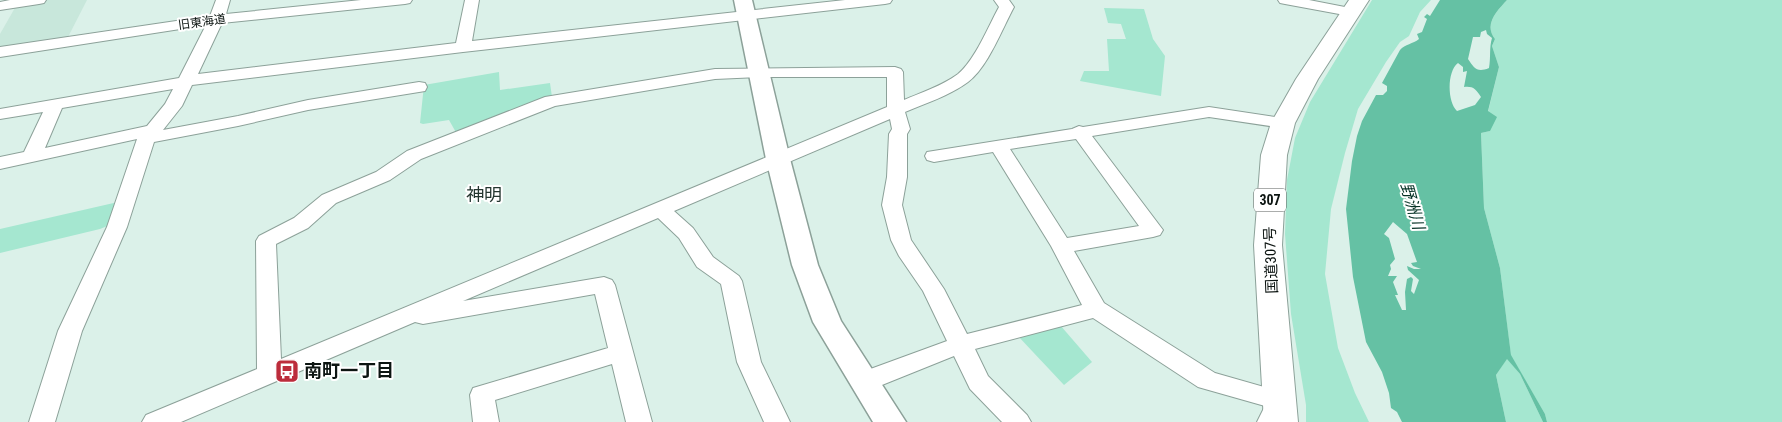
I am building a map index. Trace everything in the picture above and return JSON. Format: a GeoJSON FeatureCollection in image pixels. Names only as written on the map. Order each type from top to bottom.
{"type":"FeatureCollection","features":[{"type":"Feature","properties":{"kind":"highway","name":"国道307号"},"geometry":{"type":"LineString","coordinates":[[1277,415],[1268,245],[1274,155],[1283,122],[1307,79],[1354,6]]}},
{"type":"Feature","properties":{"kind":"street"},"geometry":{"type":"LineString","coordinates":[[0,6],[40,0]]}},
{"type":"Feature","properties":{"kind":"street"},"geometry":{"type":"LineString","coordinates":[[42,422],[70,331],[116,227],[149,134],[173,106],[217,19],[223,0]]}},
{"type":"Feature","properties":{"kind":"street","name":"旧東海道"},"geometry":{"type":"LineString","coordinates":[[0,52],[217,19],[405,0]]}},
{"type":"Feature","properties":{"kind":"street"},"geometry":{"type":"LineString","coordinates":[[463,47],[472,0]]}},
{"type":"Feature","properties":{"kind":"street"},"geometry":{"type":"LineString","coordinates":[[0,114],[184,82],[463,47],[745,8],[885,0]]}},
{"type":"Feature","properties":{"kind":"street"},"geometry":{"type":"LineString","coordinates":[[155,422],[945,89],[963,78],[973,68],[1007,7],[1001,0]]}},
{"type":"Feature","properties":{"kind":"street"},"geometry":{"type":"LineString","coordinates":[[1285,0],[1354,6]]}},
{"type":"Feature","properties":{"kind":"street"},"geometry":{"type":"LineString","coordinates":[[745,8],[778,159],[805,265],[827,322],[863,382],[890,422]]}},
{"type":"Feature","properties":{"kind":"street"},"geometry":{"type":"LineString","coordinates":[[269,373],[266,241],[301,223],[329,199],[383,176],[414,155],[551,100],[703,75],[759,72],[895,72],[896,110],[902,129],[898,134],[897,178],[892,205],[901,240],[933,290],[962,344],[979,382],[1018,422]]}},
{"type":"Feature","properties":{"kind":"street"},"geometry":{"type":"LineString","coordinates":[[0,163],[149,134],[238,121],[308,105],[419,87]]}},
{"type":"Feature","properties":{"kind":"street"},"geometry":{"type":"LineString","coordinates":[[32,156],[54,106]]}},
{"type":"Feature","properties":{"kind":"street"},"geometry":{"type":"LineString","coordinates":[[934,156],[1079,131],[1209,112],[1283,122]]}},
{"type":"Feature","properties":{"kind":"street"},"geometry":{"type":"LineString","coordinates":[[1061,246],[1153,230],[1079,131]]}},
{"type":"Feature","properties":{"kind":"street"},"geometry":{"type":"LineString","coordinates":[[998,145],[1061,246],[1096,309],[1207,380],[1277,415]]}},
{"type":"Feature","properties":{"kind":"street"},"geometry":{"type":"LineString","coordinates":[[662,208],[667,216],[686,233],[705,262],[731,281],[749,362],[777,422]]}},
{"type":"Feature","properties":{"kind":"street"},"geometry":{"type":"LineString","coordinates":[[389,322],[604,285],[639,422]]}},
{"type":"Feature","properties":{"kind":"street"},"geometry":{"type":"LineString","coordinates":[[863,382],[962,344],[1096,309]]}},
{"type":"Feature","properties":{"kind":"street"},"geometry":{"type":"LineString","coordinates":[[486,422],[482,394],[620,353]]}},
{"type":"Feature","properties":{"kind":"shaded area"},"geometry":{"type":"Polygon","coordinates":[[[44,0],[87,0],[67,39],[0,50],[0,34],[16,6],[44,0]]]}},
{"type":"Feature","properties":{"kind":"shaded area"},"geometry":{"type":"Polygon","coordinates":[[[1372,0],[1431,0],[1420,12],[1409,36],[1400,42],[1386,62],[1358,109],[1331,209],[1325,274],[1338,348],[1355,393],[1369,422],[1306,422],[1306,405],[1291,314],[1285,234],[1287,180],[1295,138],[1310,102],[1372,0]]]}},
{"type":"Feature","properties":{"kind":"shaded area"},"geometry":{"type":"Polygon","coordinates":[[[1507,0],[1782,0],[1782,422],[1547,422],[1545,414],[1511,356],[1500,268],[1484,208],[1481,133],[1490,131],[1488,112],[1499,67],[1492,46],[1495,39],[1491,23],[1507,0]]]}},
{"type":"Feature","properties":{"kind":"shaded area"},"geometry":{"type":"Polygon","coordinates":[[[1104,8],[1144,9],[1153,39],[1165,56],[1161,96],[1080,81],[1084,71],[1109,71],[1107,39],[1126,39],[1121,24],[1108,23],[1104,8]]]}},
{"type":"Feature","properties":{"kind":"shaded area"},"geometry":{"type":"Polygon","coordinates":[[[499,72],[500,90],[550,83],[552,97],[458,136],[449,120],[420,123],[424,85],[499,72]]]}},
{"type":"Feature","properties":{"kind":"shaded area"},"geometry":{"type":"Polygon","coordinates":[[[118,202],[112,224],[100,229],[0,253],[0,229],[118,202]]]}},
{"type":"Feature","properties":{"kind":"shaded area"},"geometry":{"type":"Polygon","coordinates":[[[1060,325],[1092,362],[1064,385],[1018,336],[1060,325]]]}},
{"type":"Feature","properties":{"kind":"shaded area"},"geometry":{"type":"Polygon","coordinates":[[[1507,358],[1520,374],[1543,422],[1506,422],[1496,375],[1507,358]]]}},
{"type":"Feature","properties":{"kind":"water","name":"野洲川"},"geometry":{"type":"Polygon","coordinates":[[[1440,0],[1507,0],[1491,23],[1495,39],[1492,46],[1499,67],[1488,111],[1497,117],[1490,131],[1481,133],[1484,208],[1500,268],[1511,355],[1545,414],[1547,422],[1543,422],[1520,374],[1507,359],[1496,375],[1506,422],[1402,422],[1397,412],[1391,408],[1389,393],[1382,372],[1366,342],[1353,277],[1346,209],[1352,161],[1362,121],[1376,95],[1383,95],[1387,91],[1387,86],[1382,83],[1400,50],[1419,39],[1417,34],[1422,32],[1427,19],[1424,17],[1427,14],[1430,16],[1440,0]],[[1486,30],[1481,32],[1480,37],[1473,37],[1468,59],[1479,70],[1489,68],[1492,38],[1487,34],[1486,30]],[[1458,63],[1454,67],[1450,79],[1450,94],[1451,101],[1457,111],[1475,105],[1481,97],[1474,89],[1464,87],[1467,71],[1463,72],[1463,67],[1458,63]],[[1393,222],[1384,234],[1389,238],[1395,259],[1390,265],[1391,269],[1388,276],[1397,276],[1393,282],[1398,295],[1395,295],[1402,310],[1406,310],[1405,292],[1407,279],[1411,277],[1413,279],[1411,291],[1414,294],[1419,280],[1408,270],[1407,266],[1421,269],[1413,266],[1411,263],[1417,262],[1407,234],[1393,222]]]}},
{"type":"Feature","properties":{"kind":"place","name":"南町一丁目"},"geometry":{"type":"Point","coordinates":[287,371]}},
{"type":"Feature","properties":{"kind":"district","name":"神明"},"geometry":{"type":"Point","coordinates":[484,195]}}]}
